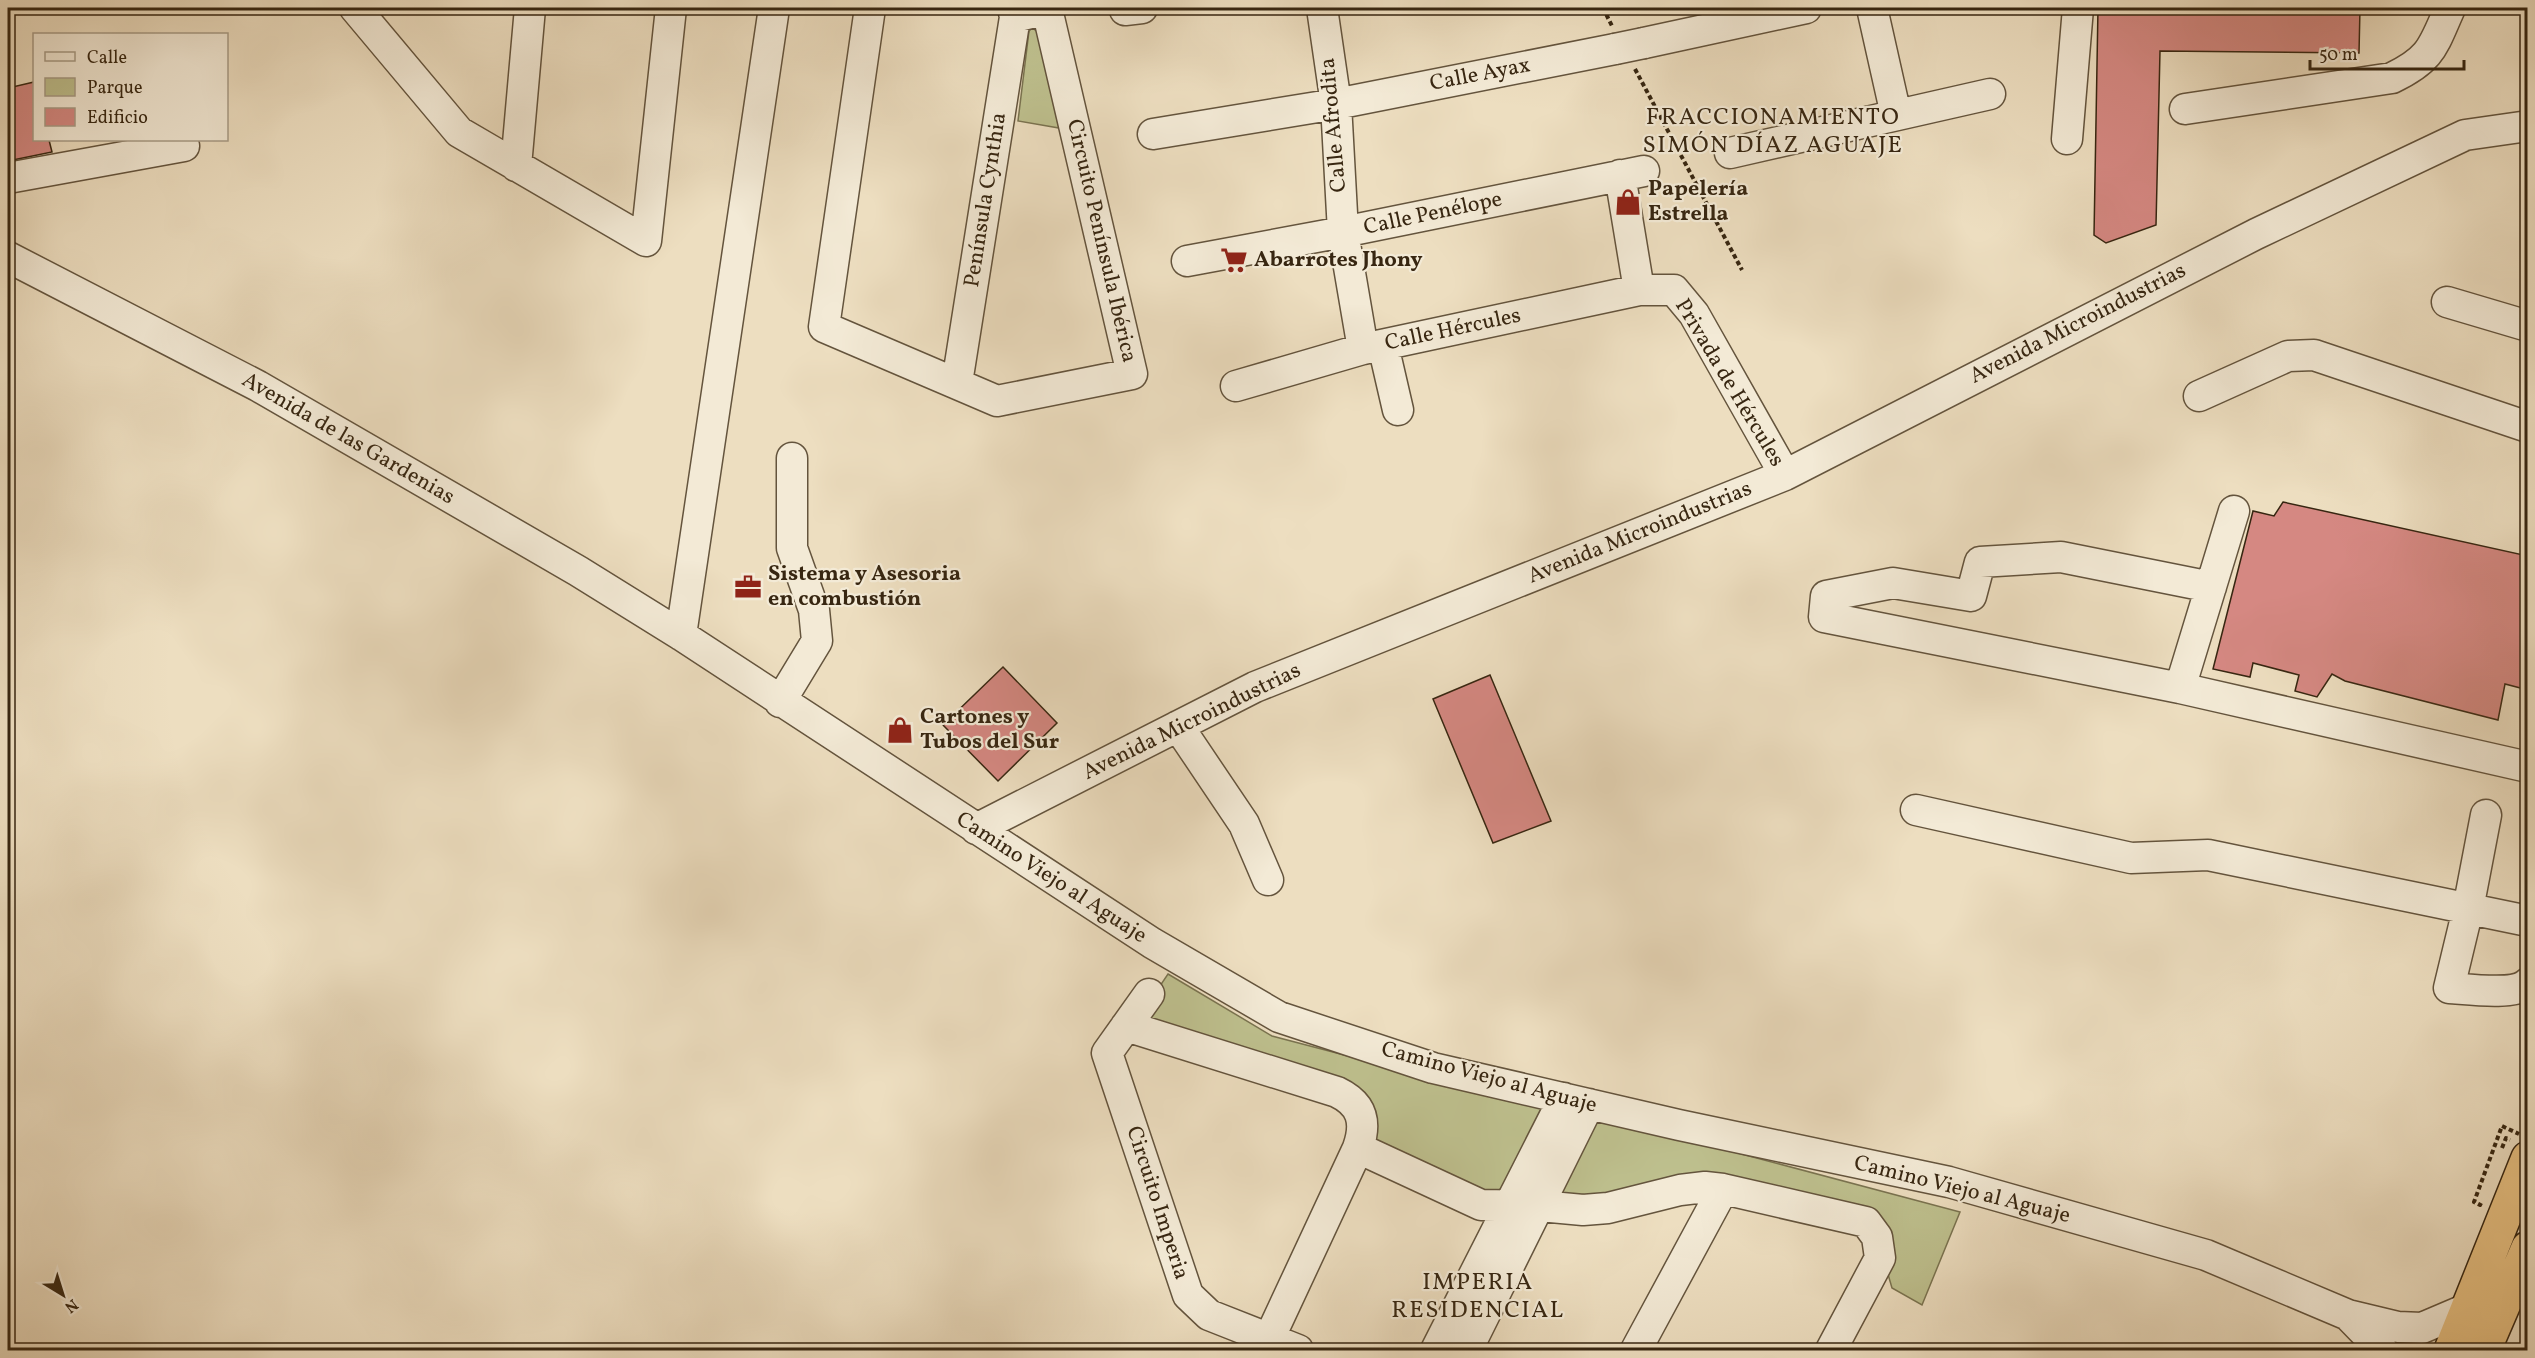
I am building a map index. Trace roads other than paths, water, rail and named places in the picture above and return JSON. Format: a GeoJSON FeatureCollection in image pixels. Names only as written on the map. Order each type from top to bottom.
{"type":"FeatureCollection","features":[{"type":"Feature","properties":{"kind":"highway"},"geometry":{"type":"LineString","coordinates":[[2451,1350],[2469,1308],[2510,1151]]}},
{"type":"Feature","properties":{"kind":"highway"},"geometry":{"type":"LineString","coordinates":[[2484,1350],[2528,1248]]}},
{"type":"Feature","properties":{"kind":"street"},"geometry":{"type":"LineString","coordinates":[[355,8],[459,132],[646,241],[671,8]]}},
{"type":"Feature","properties":{"kind":"street"},"geometry":{"type":"LineString","coordinates":[[516,166],[530,8]]}},
{"type":"Feature","properties":{"kind":"street"},"geometry":{"type":"LineString","coordinates":[[681,635],[774,8]]}},
{"type":"Feature","properties":{"kind":"street","name":"Circuito Península Ibérica"},"geometry":{"type":"LineString","coordinates":[[870,8],[824,327],[997,401],[1132,374],[1047,9],[1014,12]]}},
{"type":"Feature","properties":{"kind":"street","name":"Calle Afrodita"},"geometry":{"type":"LineString","coordinates":[[1322,8],[1335,104],[1343,232],[1373,347],[1398,410]]}},
{"type":"Feature","properties":{"kind":"street","name":"Calle Ayax"},"geometry":{"type":"LineString","coordinates":[[1153,134],[1335,104],[1627,47],[1806,8]]}},
{"type":"Feature","properties":{"kind":"street"},"geometry":{"type":"LineString","coordinates":[[1872,8],[1896,115]]}},
{"type":"Feature","properties":{"kind":"street"},"geometry":{"type":"LineString","coordinates":[[2067,139],[2078,8]]}},
{"type":"Feature","properties":{"kind":"street"},"geometry":{"type":"LineString","coordinates":[[2185,109],[2392,78],[2416,66],[2432,48],[2450,8]]}},
{"type":"Feature","properties":{"kind":"street","name":"Península Cynthia"},"geometry":{"type":"LineString","coordinates":[[957,384],[1014,12]]}},
{"type":"Feature","properties":{"kind":"street"},"geometry":{"type":"LineString","coordinates":[[1730,153],[1990,94]]}},
{"type":"Feature","properties":{"kind":"street","name":"Avenida Microindustrias"},"geometry":{"type":"LineString","coordinates":[[976,829],[1255,687],[1785,475],[2256,234],[2465,135],[2528,126]]}},
{"type":"Feature","properties":{"kind":"street"},"geometry":{"type":"LineString","coordinates":[[8,178],[184,146]]}},
{"type":"Feature","properties":{"kind":"street","name":"Calle Penélope"},"geometry":{"type":"LineString","coordinates":[[1187,261],[1343,232],[1632,173],[1639,290]]}},
{"type":"Feature","properties":{"kind":"street","name":"Avenida de las Gardenias"},"geometry":{"type":"LineString","coordinates":[[8,257],[258,386],[578,571],[681,635]]}},
{"type":"Feature","properties":{"kind":"street","name":"Calle Hércules"},"geometry":{"type":"LineString","coordinates":[[1236,386],[1373,347],[1639,290],[1674,290]]}},
{"type":"Feature","properties":{"kind":"street","name":"Privada de Hércules"},"geometry":{"type":"LineString","coordinates":[[1674,290],[1694,314],[1785,475]]}},
{"type":"Feature","properties":{"kind":"street"},"geometry":{"type":"LineString","coordinates":[[2448,302],[2528,326]]}},
{"type":"Feature","properties":{"kind":"street"},"geometry":{"type":"LineString","coordinates":[[2199,396],[2288,357],[2314,355],[2528,427]]}},
{"type":"Feature","properties":{"kind":"street"},"geometry":{"type":"LineString","coordinates":[[780,702],[818,641],[814,610],[792,548],[792,458]]}},
{"type":"Feature","properties":{"kind":"street"},"geometry":{"type":"LineString","coordinates":[[2180,688],[2234,511]]}},
{"type":"Feature","properties":{"kind":"street"},"geometry":{"type":"LineString","coordinates":[[2211,587],[2061,557],[1980,562],[1971,596],[1893,583],[1826,596],[1824,617],[2180,688],[2528,767]]}},
{"type":"Feature","properties":{"kind":"street","name":"Camino Viejo al Aguaje"},"geometry":{"type":"LineString","coordinates":[[681,635],[780,702],[1152,943],[1279,1017],[1570,1115],[1949,1182],[2206,1255],[2348,1315],[2398,1327],[2422,1328],[2469,1308]]}},
{"type":"Feature","properties":{"kind":"street"},"geometry":{"type":"LineString","coordinates":[[1178,726],[1244,824],[1268,880]]}},
{"type":"Feature","properties":{"kind":"street"},"geometry":{"type":"LineString","coordinates":[[1916,810],[2132,858],[2208,855],[2528,921]]}},
{"type":"Feature","properties":{"kind":"street"},"geometry":{"type":"LineString","coordinates":[[2486,815],[2468,909],[2449,988],[2509,991],[2528,983]]}},
{"type":"Feature","properties":{"kind":"street","name":"Circuito Imperia"},"geometry":{"type":"LineString","coordinates":[[1149,994],[1107,1053],[1188,1295],[1209,1316],[1298,1350]]}},
{"type":"Feature","properties":{"kind":"street"},"geometry":{"type":"LineString","coordinates":[[1126,1026],[1338,1092],[1352,1099],[1362,1117],[1362,1136],[1358,1148],[1269,1339]]}},
{"type":"Feature","properties":{"kind":"street"},"geometry":{"type":"LineString","coordinates":[[1467,1350],[1540,1206],[1570,1115]]}},
{"type":"Feature","properties":{"kind":"street"},"geometry":{"type":"LineString","coordinates":[[1436,1350],[1508,1207],[1570,1115]]}},
{"type":"Feature","properties":{"kind":"street"},"geometry":{"type":"LineString","coordinates":[[1358,1148],[1481,1205],[1608,1209],[1680,1190],[1705,1187],[1723,1189],[1866,1222],[1877,1237],[1880,1258],[1831,1350]]}},
{"type":"Feature","properties":{"kind":"street"},"geometry":{"type":"LineString","coordinates":[[1636,1350],[1723,1189]]}},
{"type":"Feature","properties":{"kind":"street","name":"Camino Viejo al Aguaje"},"geometry":{"type":"LineString","coordinates":[[2348,1315],[2382,1350]]}},
{"type":"Feature","properties":{"kind":"place","name":"Papelería Estrella"},"geometry":{"type":"Point","coordinates":[1628,202]}},
{"type":"Feature","properties":{"kind":"place","name":"Abarrotes Jhony"},"geometry":{"type":"Point","coordinates":[1234,260]}},
{"type":"Feature","properties":{"kind":"place","name":"Sistema y Asesoria en combustión"},"geometry":{"type":"Point","coordinates":[748,587]}},
{"type":"Feature","properties":{"kind":"place","name":"Cartones y Tubos del Sur"},"geometry":{"type":"Point","coordinates":[900,730]}},
{"type":"Feature","properties":{"kind":"district","name":"FRACCIONAMIENTO SIMÓN DÍAZ AGUAJE"},"geometry":{"type":"Point","coordinates":[1773,132]}},
{"type":"Feature","properties":{"kind":"district","name":"IMPERIA RESIDENCIAL"},"geometry":{"type":"Point","coordinates":[1478,1297]}}]}
